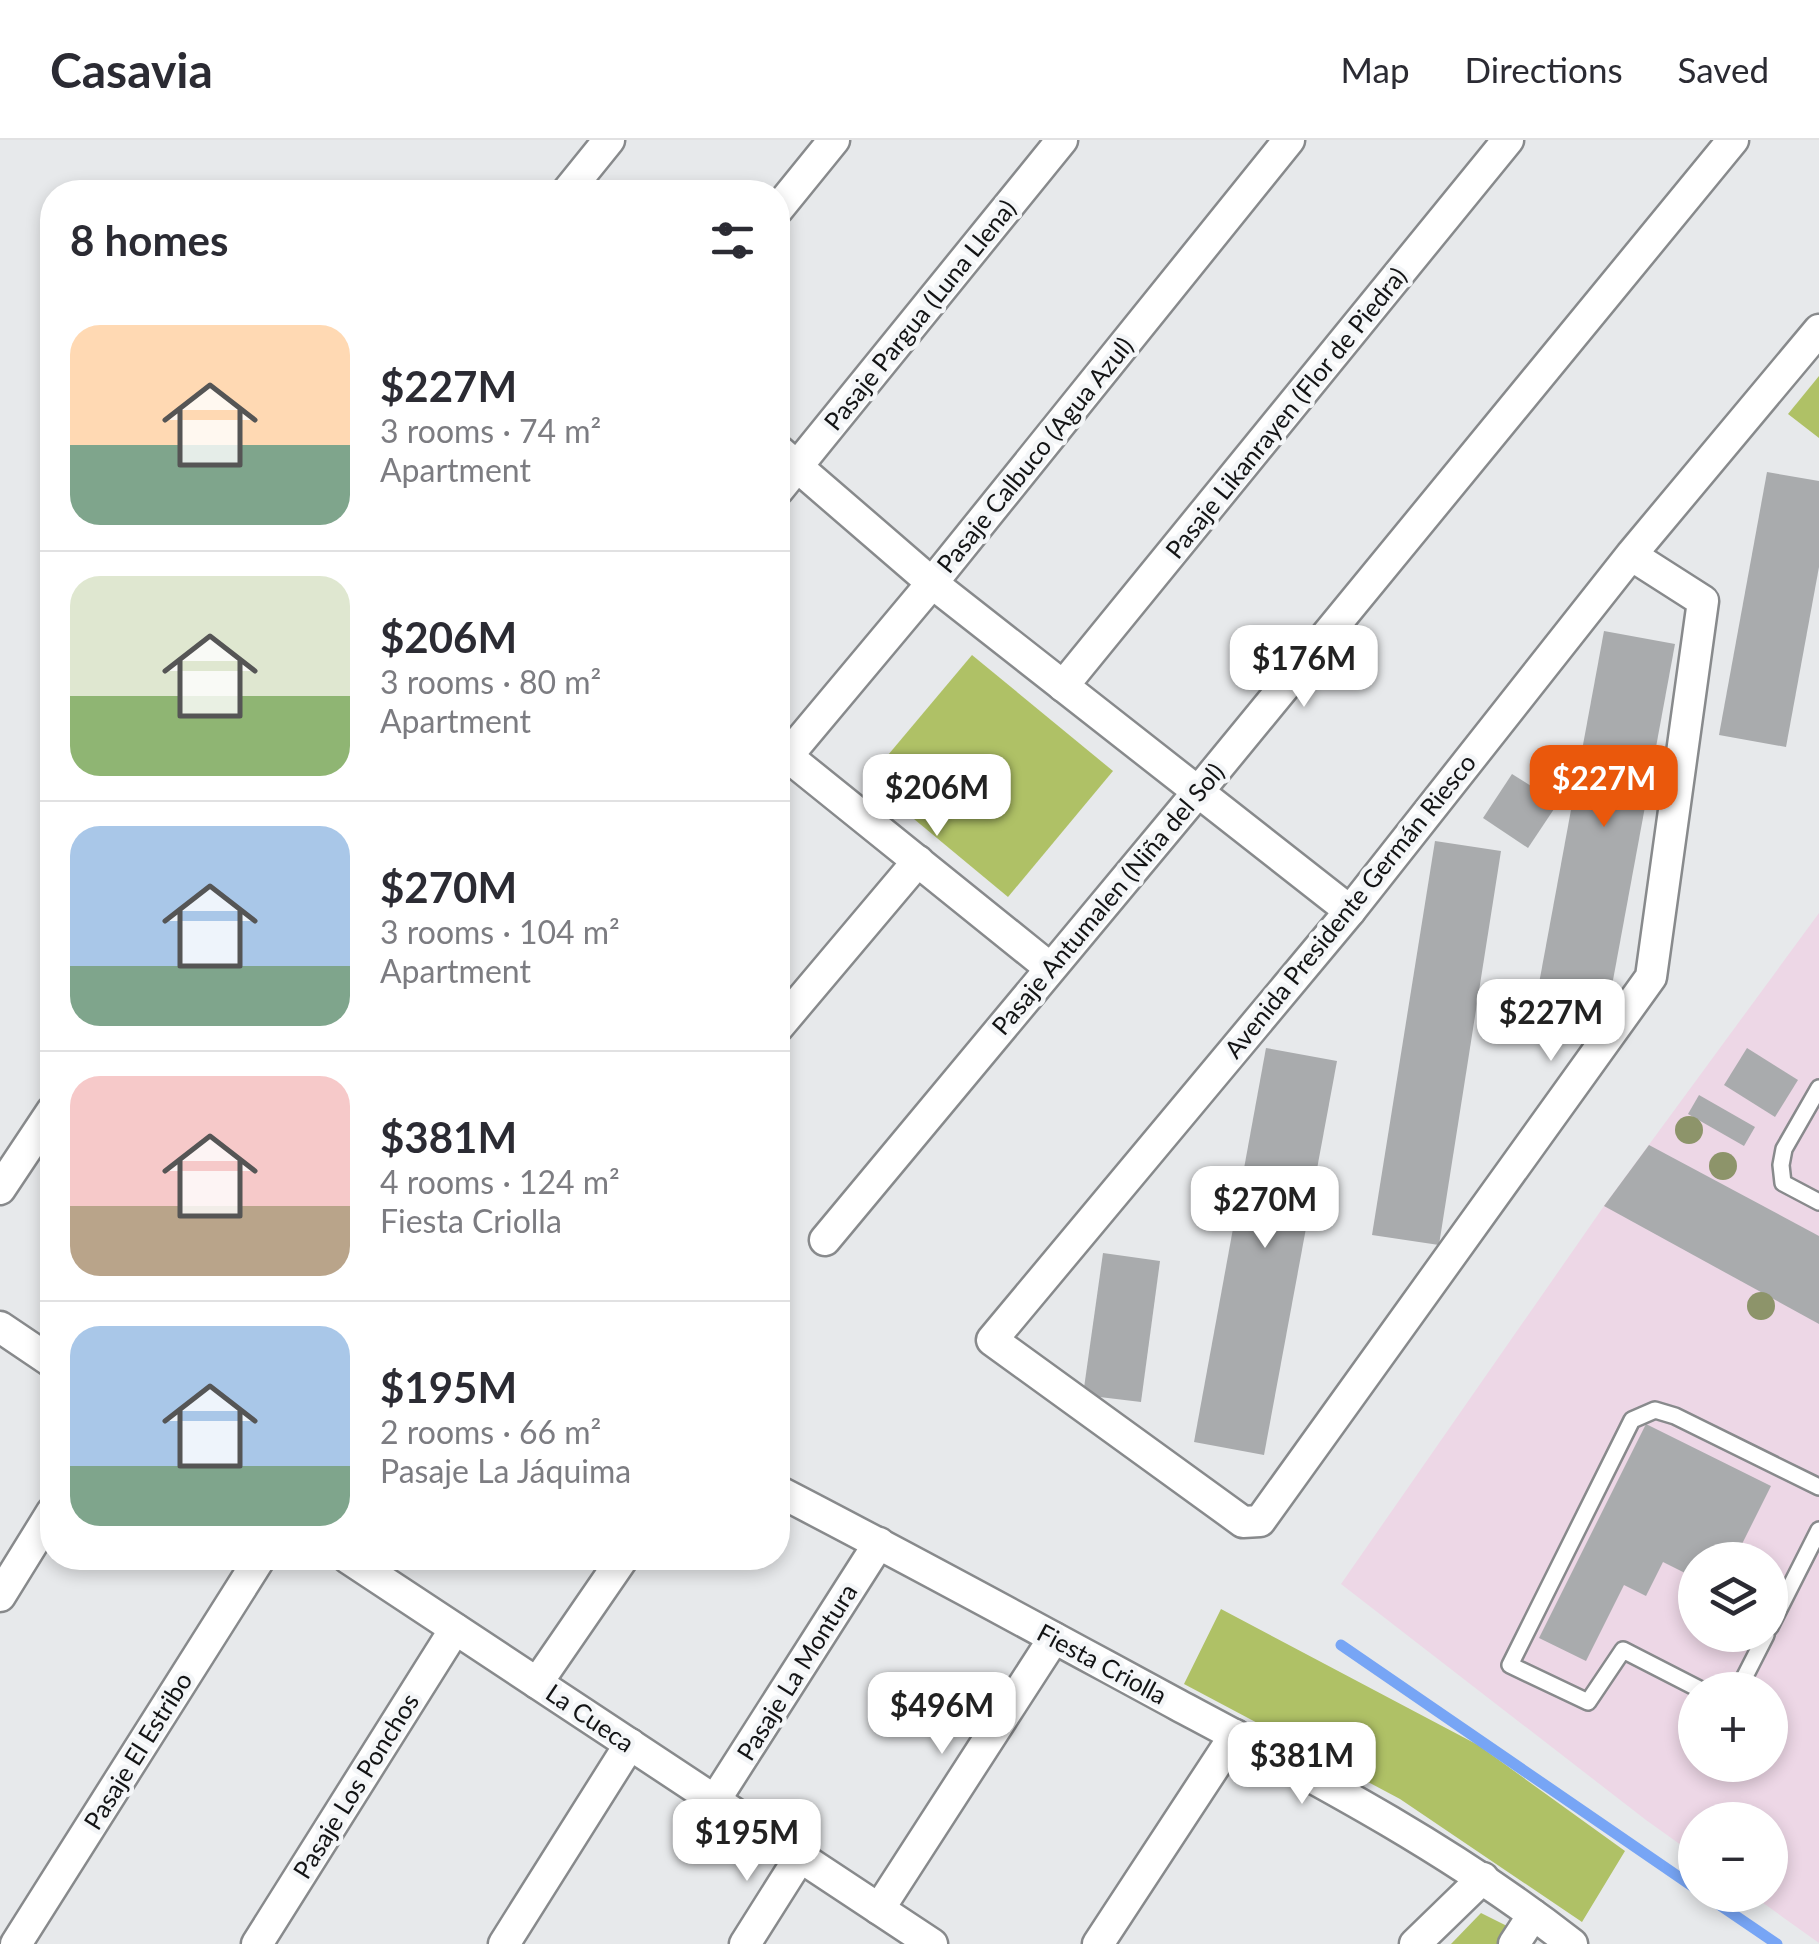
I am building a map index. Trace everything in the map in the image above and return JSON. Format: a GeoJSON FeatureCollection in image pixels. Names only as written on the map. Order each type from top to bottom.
{"type":"FeatureCollection","features":[{"type":"Feature","properties":{"kind":"street"},"geometry":{"type":"LineString","coordinates":[[577,180],[610,140]]}},
{"type":"Feature","properties":{"kind":"street"},"geometry":{"type":"LineString","coordinates":[[790,195],[834,140]]}},
{"type":"Feature","properties":{"kind":"street","name":"Pasaje Pargua (Luna Llena)"},"geometry":{"type":"LineString","coordinates":[[790,455],[1062,140]]}},
{"type":"Feature","properties":{"kind":"street","name":"Pasaje Calbuco (Agua Azul)"},"geometry":{"type":"LineString","coordinates":[[790,752],[932,583],[1289,140]]}},
{"type":"Feature","properties":{"kind":"street","name":"Pasaje Likanrayen (Flor de Piedra)"},"geometry":{"type":"LineString","coordinates":[[1063,686],[1508,140]]}},
{"type":"Feature","properties":{"kind":"street","name":"Pasaje Antumalen (Niña del Sol)"},"geometry":{"type":"LineString","coordinates":[[825,1240],[1733,140]]}},
{"type":"Feature","properties":{"kind":"street","name":"Avenida Presidente Germán Riesco"},"geometry":{"type":"LineString","coordinates":[[1631,555],[1703,602],[1651,977],[1260,1521],[1243,1522],[992,1340],[1350,911],[1631,555],[1819,330]]}},
{"type":"Feature","properties":{"kind":"street"},"geometry":{"type":"LineString","coordinates":[[790,461],[932,583],[1350,911]]}},
{"type":"Feature","properties":{"kind":"street"},"geometry":{"type":"LineString","coordinates":[[790,768],[918,861],[1050,968]]}},
{"type":"Feature","properties":{"kind":"street"},"geometry":{"type":"LineString","coordinates":[[790,1013],[918,861]]}},
{"type":"Feature","properties":{"kind":"street"},"geometry":{"type":"LineString","coordinates":[[0,1188],[40,1128]]}},
{"type":"Feature","properties":{"kind":"street"},"geometry":{"type":"LineString","coordinates":[[0,1327],[40,1354]]}},
{"type":"Feature","properties":{"kind":"street","name":"Fiesta Criolla"},"geometry":{"type":"LineString","coordinates":[[790,1497],[1235,1735],[1390,1823],[1483,1878],[1572,1944]]}},
{"type":"Feature","properties":{"kind":"street"},"geometry":{"type":"LineString","coordinates":[[0,1596],[40,1531]]}},
{"type":"Feature","properties":{"kind":"street","name":"Pasaje La Montura"},"geometry":{"type":"LineString","coordinates":[[715,1800],[878,1543]]}},
{"type":"Feature","properties":{"kind":"street","name":"Pasaje El Estribo"},"geometry":{"type":"LineString","coordinates":[[16,1944],[252,1570]]}},
{"type":"Feature","properties":{"kind":"street","name":"La Cueca"},"geometry":{"type":"LineString","coordinates":[[377,1570],[456,1629],[932,1944]]}},
{"type":"Feature","properties":{"kind":"street"},"geometry":{"type":"LineString","coordinates":[[537,1682],[615,1570]]}},
{"type":"Feature","properties":{"kind":"street","name":"Pasaje Los Ponchos"},"geometry":{"type":"LineString","coordinates":[[258,1944],[456,1629]]}},
{"type":"Feature","properties":{"kind":"street"},"geometry":{"type":"LineString","coordinates":[[879,1909],[1054,1638]]}},
{"type":"Feature","properties":{"kind":"street"},"geometry":{"type":"LineString","coordinates":[[1098,1944],[1235,1735]]}},
{"type":"Feature","properties":{"kind":"street"},"geometry":{"type":"LineString","coordinates":[[504,1944],[630,1744]]}},
{"type":"Feature","properties":{"kind":"street"},"geometry":{"type":"LineString","coordinates":[[745,1944],[800,1856]]}},
{"type":"Feature","properties":{"kind":"street"},"geometry":{"type":"LineString","coordinates":[[1415,1944],[1483,1878]]}},
{"type":"Feature","properties":{"kind":"street"},"geometry":{"type":"LineString","coordinates":[[1514,1944],[1534,1914]]}},
{"type":"Feature","properties":{"kind":"lane"},"geometry":{"type":"LineString","coordinates":[[1819,1088],[1784,1149],[1781,1165],[1783,1183],[1819,1202]]}},
{"type":"Feature","properties":{"kind":"lane"},"geometry":{"type":"LineString","coordinates":[[1678,1678],[1623,1650],[1588,1702],[1510,1665],[1632,1420],[1655,1410],[1675,1416],[1819,1488]]}},
{"type":"Feature","properties":{"kind":"lane"},"geometry":{"type":"LineString","coordinates":[[1788,1591],[1819,1530]]}},
{"type":"Feature","properties":{"kind":"shaded area"},"geometry":{"type":"Polygon","coordinates":[[[1819,913],[1819,1943],[1776,1912],[1788,1912],[1788,1802],[1678,1802],[1678,1843],[1341,1584],[1604,1206],[1819,913]]]}},
{"type":"Feature","properties":{"kind":"green space"},"geometry":{"type":"Polygon","coordinates":[[[1819,376],[1819,438],[1788,414],[1819,376]]]}},
{"type":"Feature","properties":{"kind":"green space"},"geometry":{"type":"Polygon","coordinates":[[[972,655],[1113,771],[1008,897],[867,780],[972,655]]]}},
{"type":"Feature","properties":{"kind":"green space"},"geometry":{"type":"Polygon","coordinates":[[[1221,1609],[1478,1745],[1625,1851],[1582,1922],[1400,1799],[1184,1684],[1221,1609]]]}},
{"type":"Feature","properties":{"kind":"green space"},"geometry":{"type":"Polygon","coordinates":[[[1481,1913],[1509,1927],[1498,1944],[1451,1944],[1481,1913]]]}},
{"type":"Feature","properties":{"kind":"building"},"geometry":{"type":"Polygon","coordinates":[[[1767,472],[1819,481],[1819,567],[1786,747],[1719,735],[1767,472]]]}},
{"type":"Feature","properties":{"kind":"building"},"geometry":{"type":"Polygon","coordinates":[[[1604,631],[1675,644],[1604,1029],[1533,1016],[1604,631]]]}},
{"type":"Feature","properties":{"kind":"building"},"geometry":{"type":"Polygon","coordinates":[[[1512,774],[1558,803],[1528,848],[1483,818],[1512,774]]]}},
{"type":"Feature","properties":{"kind":"building"},"geometry":{"type":"Polygon","coordinates":[[[1435,841],[1501,851],[1439,1245],[1372,1235],[1435,841]]]}},
{"type":"Feature","properties":{"kind":"building"},"geometry":{"type":"Polygon","coordinates":[[[1266,1048],[1337,1061],[1264,1455],[1194,1442],[1266,1048]]]}},
{"type":"Feature","properties":{"kind":"building"},"geometry":{"type":"Polygon","coordinates":[[[1747,1048],[1798,1080],[1775,1117],[1724,1085],[1747,1048]]]}},
{"type":"Feature","properties":{"kind":"building"},"geometry":{"type":"Polygon","coordinates":[[[1699,1095],[1755,1127],[1744,1146],[1688,1114],[1699,1095]]]}},
{"type":"Feature","properties":{"kind":"building"},"geometry":{"type":"Polygon","coordinates":[[[1649,1145],[1819,1236],[1819,1324],[1604,1206],[1649,1145]]]}},
{"type":"Feature","properties":{"kind":"building"},"geometry":{"type":"Polygon","coordinates":[[[1103,1253],[1160,1261],[1141,1402],[1083,1395],[1103,1253]]]}},
{"type":"Feature","properties":{"kind":"building"},"geometry":{"type":"Polygon","coordinates":[[[1646,1424],[1771,1486],[1743,1542],[1678,1542],[1678,1570],[1663,1562],[1646,1596],[1624,1585],[1586,1661],[1539,1638],[1646,1424]]]}},
{"type":"Feature","properties":{"kind":"waterway"},"geometry":{"type":"LineString","coordinates":[[1341,1645],[1678,1876]]}},
{"type":"Feature","properties":{"kind":"waterway"},"geometry":{"type":"LineString","coordinates":[[1730,1912],[1777,1944]]}}]}
